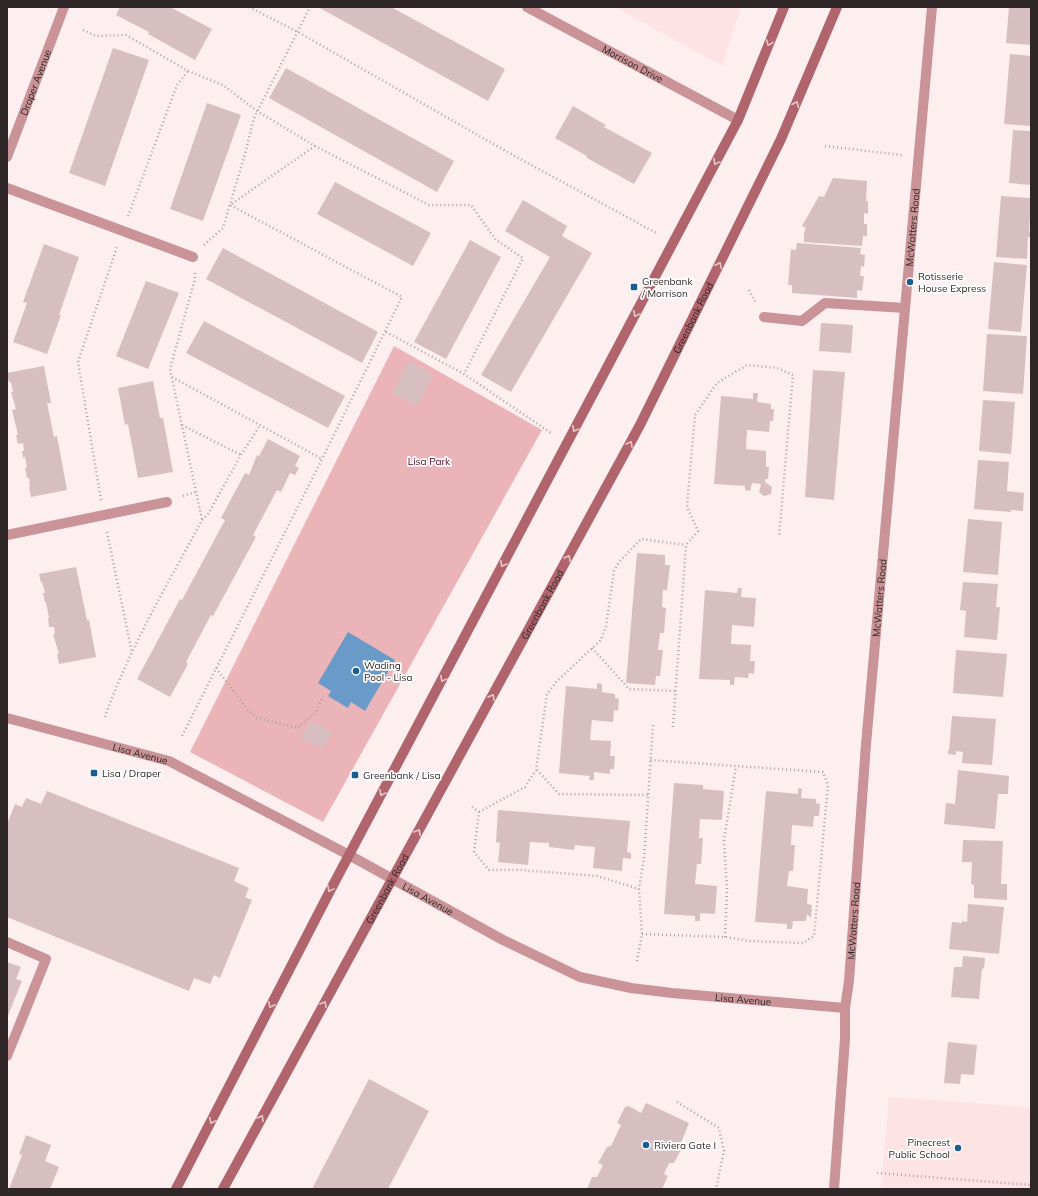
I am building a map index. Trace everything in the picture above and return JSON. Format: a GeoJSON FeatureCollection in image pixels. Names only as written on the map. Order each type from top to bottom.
{"type":"FeatureCollection","features":[{"type":"Feature","properties":{"kind":"main road"},"geometry":{"type":"LineString","coordinates":[[176,1189],[349,855],[738,120],[784,7]]}},
{"type":"Feature","properties":{"kind":"main road","name":"Greenbank Road"},"geometry":{"type":"LineString","coordinates":[[223,1189],[640,425],[780,140],[837,7]]}},
{"type":"Feature","properties":{"kind":"street","name":"Draper Avenue"},"geometry":{"type":"LineString","coordinates":[[7,157],[64,7]]}},
{"type":"Feature","properties":{"kind":"street","name":"Morrison Drive"},"geometry":{"type":"LineString","coordinates":[[527,7],[738,120]]}},
{"type":"Feature","properties":{"kind":"street","name":"McWatters Road"},"geometry":{"type":"LineString","coordinates":[[834,1189],[845,1039],[845,1008],[849,981],[866,744],[932,7]]}},
{"type":"Feature","properties":{"kind":"street"},"geometry":{"type":"LineString","coordinates":[[7,188],[193,257]]}},
{"type":"Feature","properties":{"kind":"street"},"geometry":{"type":"LineString","coordinates":[[764,317],[802,321],[825,303],[905,308]]}},
{"type":"Feature","properties":{"kind":"street"},"geometry":{"type":"LineString","coordinates":[[7,535],[167,502]]}},
{"type":"Feature","properties":{"kind":"street","name":"Lisa Avenue"},"geometry":{"type":"LineString","coordinates":[[7,718],[169,761],[349,855],[503,940],[580,977],[631,988],[665,992],[845,1008]]}},
{"type":"Feature","properties":{"kind":"street"},"geometry":{"type":"LineString","coordinates":[[7,942],[46,959],[7,1056]]}},
{"type":"Feature","properties":{"kind":"path"},"geometry":{"type":"LineString","coordinates":[[249,7],[298,32],[502,149],[658,235]]}},
{"type":"Feature","properties":{"kind":"path"},"geometry":{"type":"LineString","coordinates":[[202,520],[170,369],[195,280],[193,257],[223,228],[254,118],[310,7]]}},
{"type":"Feature","properties":{"kind":"path"},"geometry":{"type":"LineString","coordinates":[[83,30],[96,36],[126,35],[188,71],[223,85],[257,111],[315,146],[428,205],[471,205],[496,240],[523,258],[464,374]]}},
{"type":"Feature","properties":{"kind":"path"},"geometry":{"type":"LineString","coordinates":[[132,653],[103,514],[78,362],[123,231],[177,85],[188,71]]}},
{"type":"Feature","properties":{"kind":"path"},"geometry":{"type":"LineString","coordinates":[[230,205],[315,146]]}},
{"type":"Feature","properties":{"kind":"path"},"geometry":{"type":"LineString","coordinates":[[825,146],[919,156]]}},
{"type":"Feature","properties":{"kind":"path"},"geometry":{"type":"LineString","coordinates":[[181,738],[386,332],[402,297],[230,205]]}},
{"type":"Feature","properties":{"kind":"path"},"geometry":{"type":"LineString","coordinates":[[386,332],[464,374],[551,433]]}},
{"type":"Feature","properties":{"kind":"path"},"geometry":{"type":"LineString","coordinates":[[673,727],[686,545],[698,531],[687,507],[695,415],[717,384],[747,365],[778,368],[794,375],[779,538]]}},
{"type":"Feature","properties":{"kind":"path"},"geometry":{"type":"LineString","coordinates":[[172,376],[322,459]]}},
{"type":"Feature","properties":{"kind":"path"},"geometry":{"type":"LineString","coordinates":[[182,425],[241,455]]}},
{"type":"Feature","properties":{"kind":"path"},"geometry":{"type":"LineString","coordinates":[[105,717],[117,685],[132,653],[202,520],[208,514],[241,455],[260,425]]}},
{"type":"Feature","properties":{"kind":"path"},"geometry":{"type":"LineString","coordinates":[[479,812],[525,787],[536,770],[547,694],[557,681],[601,640],[606,626],[614,571],[618,562],[641,538],[686,545]]}},
{"type":"Feature","properties":{"kind":"path"},"geometry":{"type":"LineString","coordinates":[[592,648],[629,689],[676,691]]}},
{"type":"Feature","properties":{"kind":"path"},"geometry":{"type":"LineString","coordinates":[[216,668],[247,709],[257,718],[298,728],[316,712],[324,694]]}},
{"type":"Feature","properties":{"kind":"path"},"geometry":{"type":"LineString","coordinates":[[636,961],[642,934],[639,889],[644,858],[653,726]]}},
{"type":"Feature","properties":{"kind":"path"},"geometry":{"type":"LineString","coordinates":[[642,934],[725,937],[750,941],[803,944],[814,936],[828,785],[823,772],[650,760]]}},
{"type":"Feature","properties":{"kind":"path"},"geometry":{"type":"LineString","coordinates":[[725,937],[727,889],[724,840],[736,766]]}},
{"type":"Feature","properties":{"kind":"path"},"geometry":{"type":"LineString","coordinates":[[536,770],[559,794],[648,795]]}},
{"type":"Feature","properties":{"kind":"path"},"geometry":{"type":"LineString","coordinates":[[472,807],[479,812]]}},
{"type":"Feature","properties":{"kind":"path"},"geometry":{"type":"LineString","coordinates":[[479,812],[474,852],[489,870],[521,870],[597,876],[639,889]]}},
{"type":"Feature","properties":{"kind":"path"},"geometry":{"type":"LineString","coordinates":[[677,1102],[719,1128],[724,1151],[716,1189]]}},
{"type":"Feature","properties":{"kind":"path"},"geometry":{"type":"LineString","coordinates":[[877,1173],[1031,1185]]}},
{"type":"Feature","properties":{"kind":"shaded area"},"geometry":{"type":"Polygon","coordinates":[[[615,7],[741,7],[722,66],[615,7]]]}},
{"type":"Feature","properties":{"kind":"shaded area","name":"Pinecrest Public School"},"geometry":{"type":"Polygon","coordinates":[[[889,1097],[1031,1107],[1031,1189],[881,1189],[889,1097]]]}},
{"type":"Feature","properties":{"kind":"green space","name":"Lisa Park"},"geometry":{"type":"Polygon","coordinates":[[[394,346],[542,430],[323,822],[190,752],[394,346]]]}},
{"type":"Feature","properties":{"kind":"water","name":"Wading Pool - Lisa"},"geometry":{"type":"Polygon","coordinates":[[[348,632],[395,660],[365,711],[351,702],[348,708],[328,696],[331,691],[318,683],[348,632]]]}},
{"type":"Feature","properties":{"kind":"building"},"geometry":{"type":"Polygon","coordinates":[[[120,7],[170,7],[212,29],[195,60],[148,34],[149,32],[116,15],[120,7]]]}},
{"type":"Feature","properties":{"kind":"building"},"geometry":{"type":"Polygon","coordinates":[[[318,7],[391,7],[505,69],[488,101],[318,7]]]}},
{"type":"Feature","properties":{"kind":"building"},"geometry":{"type":"Polygon","coordinates":[[[1009,7],[1031,7],[1031,45],[1006,43],[1009,7]]]}},
{"type":"Feature","properties":{"kind":"building"},"geometry":{"type":"Polygon","coordinates":[[[113,48],[149,60],[105,186],[69,173],[113,48]]]}},
{"type":"Feature","properties":{"kind":"building"},"geometry":{"type":"Polygon","coordinates":[[[1010,54],[1031,56],[1031,126],[1004,124],[1010,54]]]}},
{"type":"Feature","properties":{"kind":"building"},"geometry":{"type":"Polygon","coordinates":[[[286,68],[454,161],[437,192],[269,98],[286,68]]]}},
{"type":"Feature","properties":{"kind":"building"},"geometry":{"type":"Polygon","coordinates":[[[207,103],[241,115],[203,221],[170,209],[207,103]]]}},
{"type":"Feature","properties":{"kind":"building"},"geometry":{"type":"Polygon","coordinates":[[[573,106],[606,125],[604,127],[652,153],[634,184],[555,138],[573,106]]]}},
{"type":"Feature","properties":{"kind":"building"},"geometry":{"type":"Polygon","coordinates":[[[1013,130],[1031,131],[1031,185],[1009,183],[1013,130]]]}},
{"type":"Feature","properties":{"kind":"building"},"geometry":{"type":"Polygon","coordinates":[[[833,178],[867,181],[866,201],[868,201],[868,214],[864,213],[864,224],[867,224],[867,236],[863,236],[862,246],[804,242],[804,233],[806,228],[802,226],[819,196],[824,197],[833,178]]]}},
{"type":"Feature","properties":{"kind":"building"},"geometry":{"type":"Polygon","coordinates":[[[335,182],[431,233],[413,266],[317,214],[335,182]]]}},
{"type":"Feature","properties":{"kind":"building"},"geometry":{"type":"Polygon","coordinates":[[[1001,196],[1031,198],[1029,232],[1031,231],[1031,237],[1028,237],[1027,259],[996,257],[1001,196]]]}},
{"type":"Feature","properties":{"kind":"building"},"geometry":{"type":"Polygon","coordinates":[[[523,200],[567,226],[562,236],[592,253],[511,392],[481,375],[550,257],[505,231],[523,200]]]}},
{"type":"Feature","properties":{"kind":"building"},"geometry":{"type":"Polygon","coordinates":[[[470,240],[501,257],[446,359],[414,342],[470,240]]]}},
{"type":"Feature","properties":{"kind":"building"},"geometry":{"type":"Polygon","coordinates":[[[797,243],[861,248],[860,254],[865,255],[864,267],[861,266],[860,276],[864,276],[862,291],[857,290],[857,298],[792,293],[792,285],[788,285],[791,249],[796,250],[797,243]]]}},
{"type":"Feature","properties":{"kind":"building"},"geometry":{"type":"Polygon","coordinates":[[[44,244],[79,257],[47,354],[13,342],[27,303],[23,302],[44,244]]]}},
{"type":"Feature","properties":{"kind":"building"},"geometry":{"type":"Polygon","coordinates":[[[223,248],[378,332],[362,363],[206,279],[223,248]]]}},
{"type":"Feature","properties":{"kind":"building"},"geometry":{"type":"Polygon","coordinates":[[[994,262],[1027,265],[1021,332],[988,329],[994,262]]]}},
{"type":"Feature","properties":{"kind":"building"},"geometry":{"type":"Polygon","coordinates":[[[146,281],[179,293],[148,369],[116,356],[146,281]]]}},
{"type":"Feature","properties":{"kind":"building"},"geometry":{"type":"Polygon","coordinates":[[[204,321],[345,396],[328,428],[186,353],[204,321]]]}},
{"type":"Feature","properties":{"kind":"building"},"geometry":{"type":"Polygon","coordinates":[[[821,323],[853,325],[851,353],[819,351],[821,323]]]}},
{"type":"Feature","properties":{"kind":"building"},"geometry":{"type":"Polygon","coordinates":[[[987,334],[1027,336],[1023,394],[983,391],[987,334]]]}},
{"type":"Feature","properties":{"kind":"building"},"geometry":{"type":"Polygon","coordinates":[[[409,361],[433,375],[417,406],[392,393],[409,361]]]}},
{"type":"Feature","properties":{"kind":"building"},"geometry":{"type":"Polygon","coordinates":[[[44,366],[51,403],[47,403],[54,437],[57,436],[67,490],[31,497],[29,478],[27,478],[25,468],[27,467],[25,457],[23,458],[23,443],[18,444],[16,435],[18,435],[12,410],[16,409],[11,392],[13,392],[11,382],[9,382],[7,373],[44,366]]]}},
{"type":"Feature","properties":{"kind":"building"},"geometry":{"type":"Polygon","coordinates":[[[813,370],[845,372],[834,500],[805,497],[813,370]]]}},
{"type":"Feature","properties":{"kind":"building"},"geometry":{"type":"Polygon","coordinates":[[[153,381],[160,418],[163,418],[173,472],[138,478],[128,424],[125,425],[118,388],[153,381]]]}},
{"type":"Feature","properties":{"kind":"building"},"geometry":{"type":"Polygon","coordinates":[[[753,393],[758,393],[757,402],[771,404],[771,409],[774,409],[773,421],[770,421],[769,432],[747,430],[746,449],[766,451],[766,467],[769,467],[768,479],[765,479],[765,482],[772,487],[771,494],[764,496],[759,492],[761,484],[752,483],[750,491],[745,490],[745,486],[714,484],[721,396],[753,399],[753,393]]]}},
{"type":"Feature","properties":{"kind":"building"},"geometry":{"type":"Polygon","coordinates":[[[983,400],[1015,402],[1011,454],[979,451],[983,400]]]}},
{"type":"Feature","properties":{"kind":"building"},"geometry":{"type":"Polygon","coordinates":[[[268,439],[300,456],[295,466],[299,468],[295,475],[290,473],[281,492],[277,490],[253,535],[256,537],[213,616],[211,615],[186,662],[188,664],[170,697],[137,679],[225,520],[221,518],[245,473],[249,475],[257,455],[259,456],[268,439]]]}},
{"type":"Feature","properties":{"kind":"building"},"geometry":{"type":"Polygon","coordinates":[[[978,460],[1009,462],[1007,491],[1024,493],[1023,511],[1011,510],[1011,512],[974,509],[978,460]]]}},
{"type":"Feature","properties":{"kind":"building"},"geometry":{"type":"Polygon","coordinates":[[[968,519],[1002,522],[998,575],[963,572],[968,519]]]}},
{"type":"Feature","properties":{"kind":"building"},"geometry":{"type":"Polygon","coordinates":[[[637,553],[665,555],[665,565],[670,565],[667,590],[663,590],[662,607],[666,608],[664,633],[660,633],[658,650],[663,650],[660,676],[656,676],[655,685],[626,683],[637,553]]]}},
{"type":"Feature","properties":{"kind":"building"},"geometry":{"type":"Polygon","coordinates":[[[76,567],[96,657],[59,664],[57,654],[59,654],[53,634],[55,634],[54,627],[49,627],[49,618],[43,593],[45,593],[39,574],[76,567]]]}},
{"type":"Feature","properties":{"kind":"building"},"geometry":{"type":"Polygon","coordinates":[[[963,582],[998,584],[996,607],[1000,607],[997,640],[964,637],[966,611],[960,610],[963,582]]]}},
{"type":"Feature","properties":{"kind":"building"},"geometry":{"type":"Polygon","coordinates":[[[738,588],[742,588],[741,597],[756,598],[754,627],[732,625],[731,644],[751,645],[750,661],[755,661],[754,674],[749,673],[748,678],[735,677],[734,685],[730,685],[730,680],[699,679],[705,590],[737,593],[738,588]]]}},
{"type":"Feature","properties":{"kind":"building"},"geometry":{"type":"Polygon","coordinates":[[[956,650],[1007,654],[1003,697],[953,693],[956,650]]]}},
{"type":"Feature","properties":{"kind":"building"},"geometry":{"type":"Polygon","coordinates":[[[597,683],[602,684],[602,692],[615,694],[615,698],[619,699],[618,711],[614,710],[613,722],[592,720],[590,740],[611,741],[610,756],[615,756],[614,769],[610,769],[610,774],[594,772],[594,780],[589,780],[590,776],[559,773],[566,686],[597,689],[597,683]]]}},
{"type":"Feature","properties":{"kind":"building"},"geometry":{"type":"Polygon","coordinates":[[[952,716],[996,719],[992,765],[962,763],[963,752],[956,751],[956,755],[948,754],[952,716]]]}},
{"type":"Feature","properties":{"kind":"building"},"geometry":{"type":"Polygon","coordinates":[[[311,721],[332,732],[323,749],[301,738],[311,721]]]}},
{"type":"Feature","properties":{"kind":"building"},"geometry":{"type":"Polygon","coordinates":[[[958,770],[1009,776],[1008,794],[998,794],[995,829],[944,824],[946,803],[955,804],[958,770]]]}},
{"type":"Feature","properties":{"kind":"building"},"geometry":{"type":"Polygon","coordinates":[[[674,783],[703,785],[703,789],[724,791],[722,820],[700,819],[699,838],[703,838],[701,864],[697,864],[695,884],[717,886],[715,914],[700,913],[700,921],[695,921],[695,916],[664,914],[674,783]]]}},
{"type":"Feature","properties":{"kind":"building"},"geometry":{"type":"Polygon","coordinates":[[[798,788],[802,789],[801,798],[816,799],[816,803],[820,804],[819,816],[814,816],[813,827],[792,825],[791,845],[795,845],[793,871],[789,871],[787,886],[808,889],[807,904],[812,905],[811,918],[807,914],[806,921],[793,921],[792,929],[787,929],[787,924],[755,922],[766,791],[798,794],[798,788]]]}},
{"type":"Feature","properties":{"kind":"building"},"geometry":{"type":"Polygon","coordinates":[[[47,791],[239,868],[234,881],[249,888],[245,897],[252,900],[220,978],[214,975],[210,984],[194,978],[189,991],[7,917],[7,824],[15,804],[22,807],[26,798],[41,804],[47,791]]]}},
{"type":"Feature","properties":{"kind":"building"},"geometry":{"type":"Polygon","coordinates":[[[498,810],[630,821],[627,852],[631,853],[631,859],[623,858],[622,871],[593,868],[595,847],[575,845],[574,850],[549,847],[549,843],[530,842],[528,865],[498,862],[500,843],[496,842],[498,810]]]}},
{"type":"Feature","properties":{"kind":"building"},"geometry":{"type":"Polygon","coordinates":[[[963,840],[1003,841],[1001,884],[1007,884],[1007,900],[974,898],[974,885],[971,884],[972,862],[962,862],[963,840]]]}},
{"type":"Feature","properties":{"kind":"building"},"geometry":{"type":"Polygon","coordinates":[[[968,904],[1004,907],[999,954],[949,949],[952,922],[967,922],[968,904]]]}},
{"type":"Feature","properties":{"kind":"building"},"geometry":{"type":"Polygon","coordinates":[[[963,956],[985,958],[984,969],[982,968],[979,999],[951,997],[954,967],[962,967],[963,956]]]}},
{"type":"Feature","properties":{"kind":"building"},"geometry":{"type":"Polygon","coordinates":[[[7,962],[21,967],[16,979],[22,981],[7,1018],[7,962]]]}},
{"type":"Feature","properties":{"kind":"building"},"geometry":{"type":"Polygon","coordinates":[[[948,1042],[977,1045],[974,1075],[961,1074],[960,1084],[944,1083],[948,1042]]]}},
{"type":"Feature","properties":{"kind":"building"},"geometry":{"type":"Polygon","coordinates":[[[369,1079],[429,1111],[388,1189],[312,1189],[369,1079]]]}},
{"type":"Feature","properties":{"kind":"building","name":"Riviera Gate I"},"geometry":{"type":"Polygon","coordinates":[[[646,1103],[689,1123],[680,1145],[683,1146],[674,1163],[669,1163],[664,1174],[668,1176],[662,1189],[587,1189],[592,1177],[597,1177],[603,1165],[598,1163],[607,1147],[611,1146],[621,1125],[617,1123],[625,1107],[629,1106],[641,1113],[646,1103]]]}},
{"type":"Feature","properties":{"kind":"building"},"geometry":{"type":"Polygon","coordinates":[[[26,1135],[51,1145],[45,1161],[59,1167],[50,1189],[9,1189],[22,1155],[19,1154],[26,1135]]]}},
{"type":"Feature","properties":{"kind":"place","name":"Rotisserie House Express"},"geometry":{"type":"Point","coordinates":[910,282]}},
{"type":"Feature","properties":{"kind":"place","name":"Greenbank / Morrison"},"geometry":{"type":"Point","coordinates":[634,287]}},
{"type":"Feature","properties":{"kind":"place","name":"Wading Pool - Lisa"},"geometry":{"type":"Point","coordinates":[356,671]}},
{"type":"Feature","properties":{"kind":"place","name":"Lisa / Draper"},"geometry":{"type":"Point","coordinates":[94,773]}},
{"type":"Feature","properties":{"kind":"place","name":"Greenbank / Lisa"},"geometry":{"type":"Point","coordinates":[355,775]}},
{"type":"Feature","properties":{"kind":"place","name":"Riviera Gate I"},"geometry":{"type":"Point","coordinates":[646,1145]}},
{"type":"Feature","properties":{"kind":"place","name":"Pinecrest Public School"},"geometry":{"type":"Point","coordinates":[958,1148]}}]}
